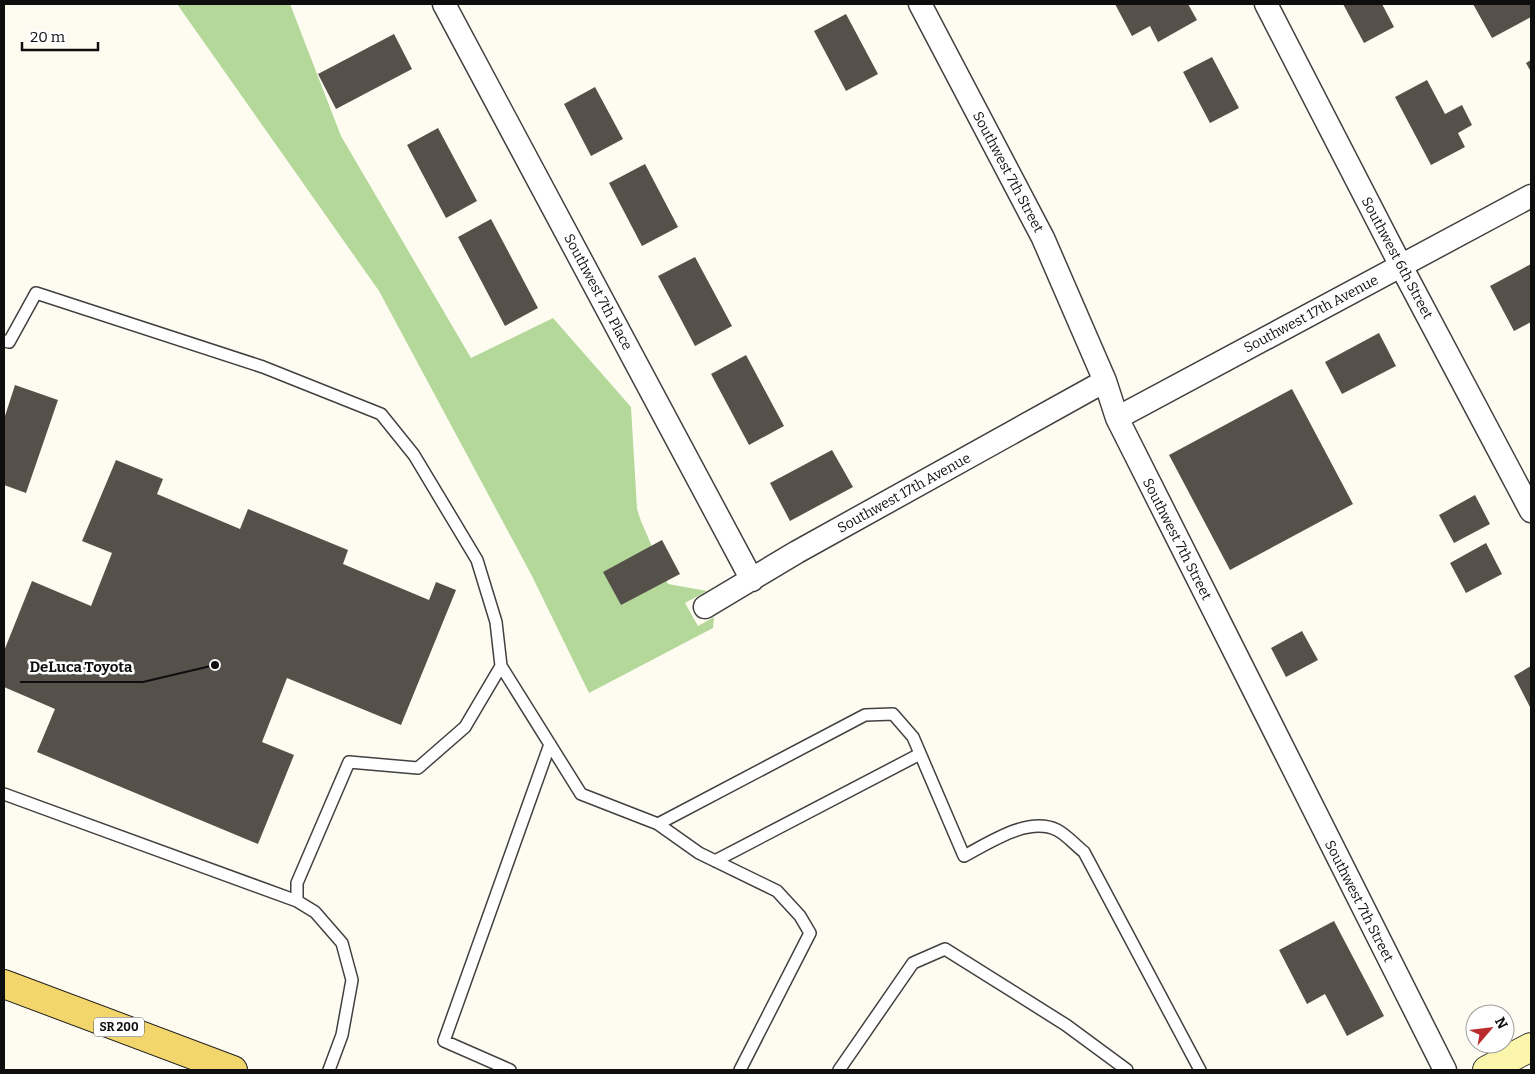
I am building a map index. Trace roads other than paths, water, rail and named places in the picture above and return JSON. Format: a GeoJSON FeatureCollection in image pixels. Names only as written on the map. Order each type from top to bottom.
{"type":"FeatureCollection","features":[{"type":"Feature","properties":{"kind":"main road","name":"SR 200"},"geometry":{"type":"LineString","coordinates":[[4,984],[233,1070]]}},
{"type":"Feature","properties":{"kind":"main road"},"geometry":{"type":"LineString","coordinates":[[1487,1070],[1531,1047]]}},
{"type":"Feature","properties":{"kind":"street","name":"Southwest 7th Place"},"geometry":{"type":"LineString","coordinates":[[444,4],[752,580]]}},
{"type":"Feature","properties":{"kind":"street","name":"Southwest 7th Street"},"geometry":{"type":"LineString","coordinates":[[920,4],[1043,238],[1105,381],[1117,418],[1445,1070]]}},
{"type":"Feature","properties":{"kind":"street","name":"Southwest 6th Street"},"geometry":{"type":"LineString","coordinates":[[1266,4],[1401,266],[1531,511]]}},
{"type":"Feature","properties":{"kind":"street","name":"Southwest 17th Avenue"},"geometry":{"type":"LineString","coordinates":[[1117,418],[1531,196]]}},
{"type":"Feature","properties":{"kind":"street","name":"Southwest 17th Avenue"},"geometry":{"type":"LineString","coordinates":[[705,607],[815,543],[1105,381]]}},
{"type":"Feature","properties":{"kind":"lane"},"geometry":{"type":"LineString","coordinates":[[4,340],[9,342],[36,293],[263,367],[381,414],[414,455],[477,560],[496,622],[502,666],[581,794],[658,824],[699,853],[777,891],[800,916],[810,933],[740,1070]]}},
{"type":"Feature","properties":{"kind":"lane"},"geometry":{"type":"LineString","coordinates":[[297,901],[297,883],[348,762],[418,768],[465,727],[502,666]]}},
{"type":"Feature","properties":{"kind":"lane"},"geometry":{"type":"LineString","coordinates":[[658,824],[865,715],[892,714],[913,737],[964,856],[1015,830],[1035,825],[1057,830],[1084,852],[1200,1070]]}},
{"type":"Feature","properties":{"kind":"lane"},"geometry":{"type":"LineString","coordinates":[[510,1070],[444,1042],[550,744]]}},
{"type":"Feature","properties":{"kind":"lane"},"geometry":{"type":"LineString","coordinates":[[715,861],[920,754]]}},
{"type":"Feature","properties":{"kind":"lane"},"geometry":{"type":"LineString","coordinates":[[4,794],[297,901],[315,912],[342,943],[352,980],[342,1035],[329,1070]]}},
{"type":"Feature","properties":{"kind":"lane"},"geometry":{"type":"LineString","coordinates":[[839,1070],[913,964],[945,949],[1066,1025],[1127,1070]]}},
{"type":"Feature","properties":{"kind":"place","name":"DeLuca Toyota"},"geometry":{"type":"Point","coordinates":[215,665]}}]}
